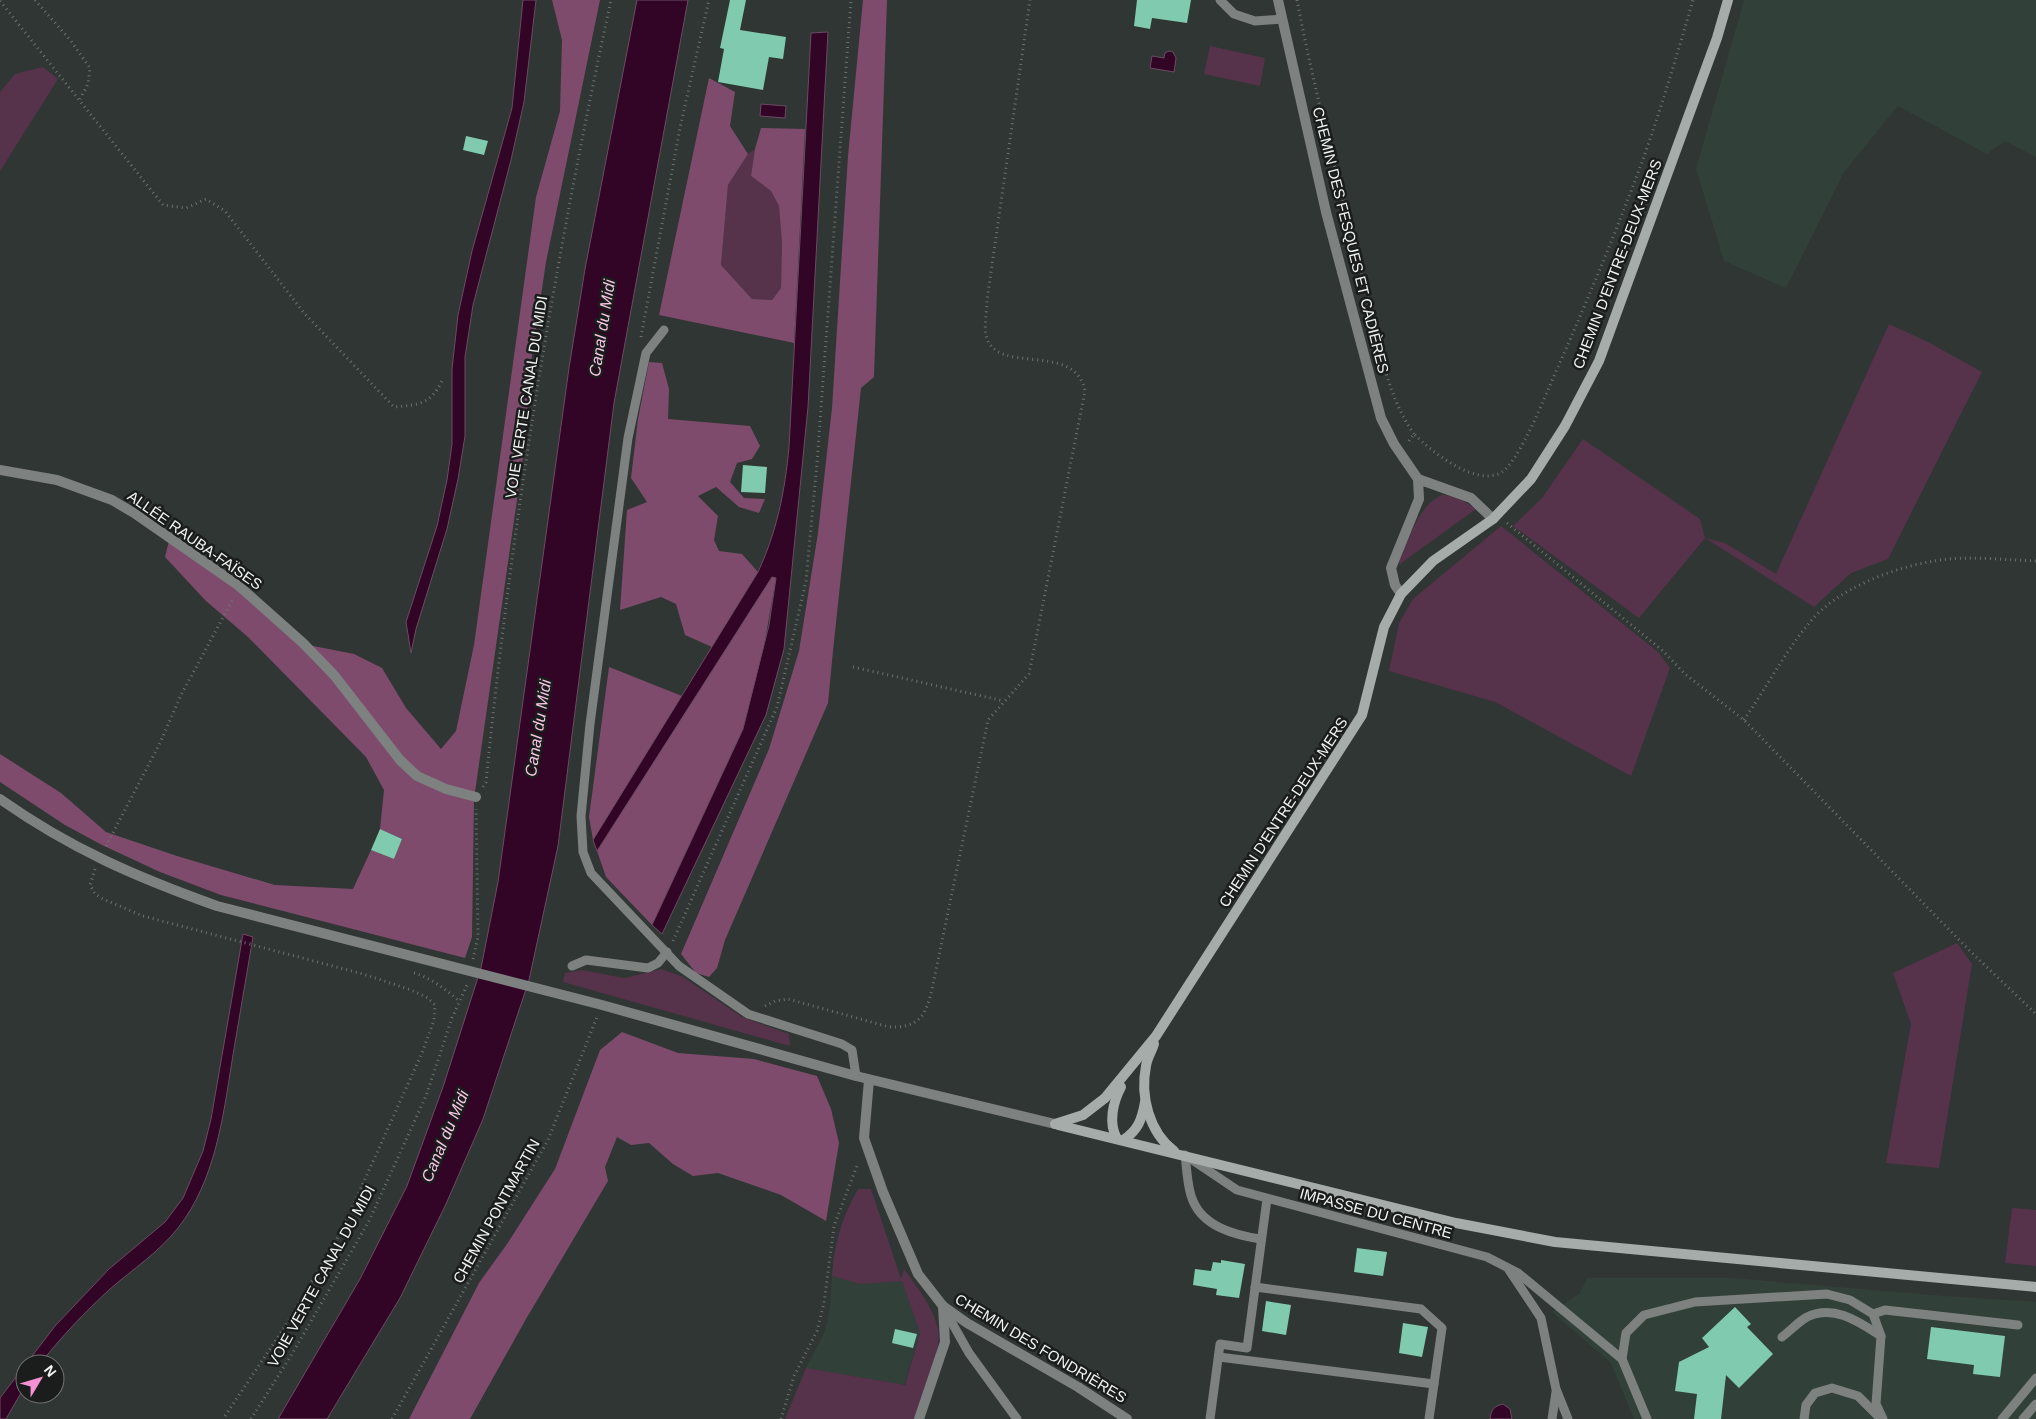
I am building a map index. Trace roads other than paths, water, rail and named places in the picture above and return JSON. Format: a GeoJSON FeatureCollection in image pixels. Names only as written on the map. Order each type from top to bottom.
{"type":"FeatureCollection","features":[{"type":"Feature","properties":{"kind":"street","name":"CHEMIN DES FESQUES ET CADIÈRES"},"geometry":{"type":"LineString","coordinates":[[1278,0],[1326,212],[1381,418],[1400,454],[1418,479]]}},
{"type":"Feature","properties":{"kind":"street","name":"CHEMIN D'ENTRE-DEUX-MERS"},"geometry":{"type":"LineString","coordinates":[[1055,1124],[1083,1115],[1105,1098],[1156,1036],[1362,715],[1384,627],[1402,594],[1433,561],[1495,517],[1531,479],[1565,426],[1599,362],[1714,48],[1728,0]]}},
{"type":"Feature","properties":{"kind":"street","name":"ALLÉE RAUBA-FAÏSES"},"geometry":{"type":"LineString","coordinates":[[0,470],[57,480],[112,500],[134,513],[239,586],[303,643],[334,675],[400,760],[417,776],[446,789],[476,797]]}},
{"type":"Feature","properties":{"kind":"street"},"geometry":{"type":"LineString","coordinates":[[1402,594],[1394,585],[1391,568],[1419,499],[1418,479],[1471,498],[1495,517]]}},
{"type":"Feature","properties":{"kind":"street"},"geometry":{"type":"LineString","coordinates":[[0,799],[88,854],[156,884],[226,908],[468,972],[602,1005],[869,1080],[1120,1139],[1456,1223],[1555,1242],[2036,1287]]}},
{"type":"Feature","properties":{"kind":"street","name":"CHEMIN D'ENTRE-DEUX-MERS"},"geometry":{"type":"LineString","coordinates":[[1128,1072],[1116,1097],[1112,1122],[1120,1139],[1131,1136],[1142,1120],[1146,1064],[1156,1036]]}},
{"type":"Feature","properties":{"kind":"street","name":"CHEMIN DES FONDRIÈRES"},"geometry":{"type":"LineString","coordinates":[[869,1080],[864,1138],[882,1192],[918,1274],[943,1306],[966,1323],[1078,1387],[1127,1419]]}},
{"type":"Feature","properties":{"kind":"street","name":"CHEMIN D'ENTRE-DEUX-MERS"},"geometry":{"type":"LineString","coordinates":[[1145,1096],[1153,1124],[1164,1143],[1181,1154]]}},
{"type":"Feature","properties":{"kind":"street"},"geometry":{"type":"LineString","coordinates":[[919,1419],[945,1342],[943,1306]]}},
{"type":"Feature","properties":{"kind":"lane"},"geometry":{"type":"LineString","coordinates":[[1220,0],[1234,14],[1255,20],[1282,19]]}},
{"type":"Feature","properties":{"kind":"lane"},"geometry":{"type":"LineString","coordinates":[[664,330],[646,353],[628,438],[590,724],[581,816],[583,852],[591,873],[679,966],[748,1014],[842,1044],[852,1050],[856,1076]]}},
{"type":"Feature","properties":{"kind":"lane"},"geometry":{"type":"LineString","coordinates":[[572,966],[586,960],[648,968],[658,964],[667,952]]}},
{"type":"Feature","properties":{"kind":"lane"},"geometry":{"type":"LineString","coordinates":[[1181,1154],[1193,1201],[1211,1224],[1240,1236],[1260,1239]]}},
{"type":"Feature","properties":{"kind":"lane","name":"IMPASSE DU CENTRE"},"geometry":{"type":"LineString","coordinates":[[1181,1154],[1237,1190],[1487,1256],[1518,1273],[1622,1359]]}},
{"type":"Feature","properties":{"kind":"lane"},"geometry":{"type":"LineString","coordinates":[[1210,1419],[1220,1344],[1247,1348],[1260,1239],[1267,1199]]}},
{"type":"Feature","properties":{"kind":"lane"},"geometry":{"type":"LineString","coordinates":[[1508,1268],[1540,1318],[1556,1389],[1568,1419]]}},
{"type":"Feature","properties":{"kind":"lane"},"geometry":{"type":"LineString","coordinates":[[1255,1287],[1421,1309],[1442,1328],[1429,1419]]}},
{"type":"Feature","properties":{"kind":"lane"},"geometry":{"type":"LineString","coordinates":[[1647,1419],[1622,1359],[1626,1333],[1644,1315],[1695,1302],[1827,1294],[1850,1300],[1873,1314],[1881,1336],[1876,1404],[1882,1419]]}},
{"type":"Feature","properties":{"kind":"lane"},"geometry":{"type":"LineString","coordinates":[[943,1306],[969,1354],[1017,1419]]}},
{"type":"Feature","properties":{"kind":"lane"},"geometry":{"type":"LineString","coordinates":[[1873,1314],[1886,1310],[2018,1325]]}},
{"type":"Feature","properties":{"kind":"lane"},"geometry":{"type":"LineString","coordinates":[[1782,1337],[1807,1317],[1829,1312],[1843,1315],[1881,1336]]}},
{"type":"Feature","properties":{"kind":"lane"},"geometry":{"type":"LineString","coordinates":[[1219,1357],[1434,1384]]}},
{"type":"Feature","properties":{"kind":"lane"},"geometry":{"type":"LineString","coordinates":[[2002,1419],[2036,1378]]}},
{"type":"Feature","properties":{"kind":"lane"},"geometry":{"type":"LineString","coordinates":[[1804,1419],[1806,1405],[1815,1393],[1832,1388],[1858,1396],[1882,1419]]}},
{"type":"Feature","properties":{"kind":"lane"},"geometry":{"type":"LineString","coordinates":[[1552,1419],[1556,1389]]}},
{"type":"Feature","properties":{"kind":"lane"},"geometry":{"type":"LineString","coordinates":[[2023,1419],[2036,1404]]}},
{"type":"Feature","properties":{"kind":"water"},"geometry":{"type":"Polygon","coordinates":[[[523,0],[536,0],[524,102],[511,160],[473,305],[465,357],[465,436],[458,479],[447,529],[416,629],[411,653],[406,622],[437,526],[447,480],[452,444],[452,369],[458,315],[472,251],[512,108],[523,0]]]}},
{"type":"Feature","properties":{"kind":"water","name":"Canal du Midi"},"geometry":{"type":"Polygon","coordinates":[[[637,0],[688,0],[614,403],[558,846],[529,980],[483,1119],[446,1204],[400,1298],[327,1419],[278,1419],[360,1279],[407,1186],[443,1087],[481,968],[498,882],[569,368],[585,269],[637,0]]]}},
{"type":"Feature","properties":{"kind":"water"},"geometry":{"type":"Polygon","coordinates":[[[828,32],[808,407],[784,649],[766,715],[662,934],[652,925],[743,729],[769,625],[776,578],[772,577],[597,851],[593,840],[758,572],[775,526],[785,479],[789,447],[811,33],[828,32]]]}},
{"type":"Feature","properties":{"kind":"water"},"geometry":{"type":"Polygon","coordinates":[[[1173,52],[1176,58],[1174,72],[1150,68],[1152,56],[1164,58],[1165,53],[1173,52]]]}},
{"type":"Feature","properties":{"kind":"water"},"geometry":{"type":"Polygon","coordinates":[[[761,104],[786,106],[785,118],[760,116],[761,104]]]}},
{"type":"Feature","properties":{"kind":"water"},"geometry":{"type":"Polygon","coordinates":[[[243,934],[253,937],[221,1126],[216,1148],[201,1190],[191,1210],[170,1237],[154,1253],[110,1289],[65,1334],[48,1354],[34,1354],[55,1326],[109,1269],[165,1222],[183,1198],[203,1151],[211,1119],[243,934]]]}},
{"type":"Feature","properties":{"kind":"water"},"geometry":{"type":"Polygon","coordinates":[[[15,1378],[15,1403],[6,1419],[0,1419],[0,1398],[15,1378]]]}},
{"type":"Feature","properties":{"kind":"water"},"geometry":{"type":"Polygon","coordinates":[[[1503,1404],[1510,1409],[1512,1419],[1490,1419],[1494,1409],[1503,1404]]]}}]}
